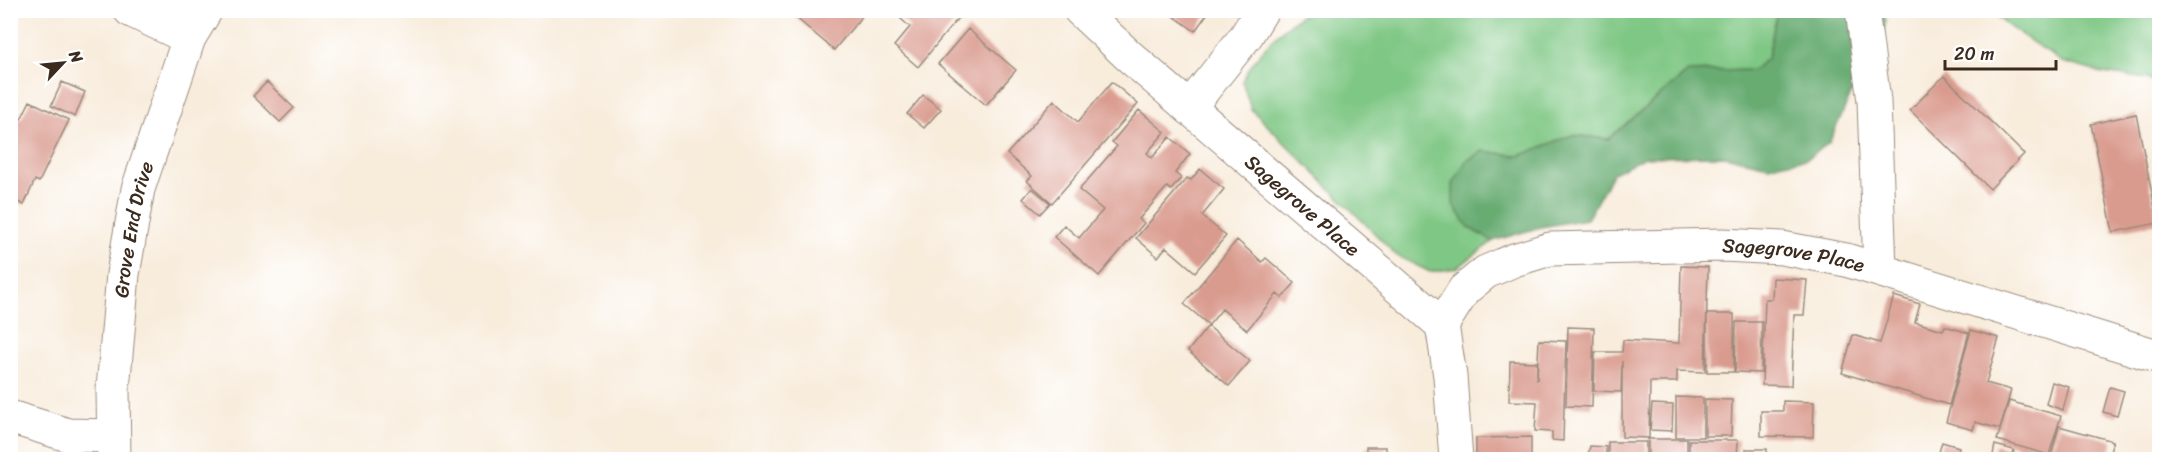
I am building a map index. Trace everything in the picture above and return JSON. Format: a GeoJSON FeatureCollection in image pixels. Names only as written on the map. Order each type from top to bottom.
{"type":"FeatureCollection","features":[{"type":"Feature","properties":{"kind":"street"},"geometry":{"type":"LineString","coordinates":[[130,10],[197,24]]}},
{"type":"Feature","properties":{"kind":"street","name":"Sagegrove Place"},"geometry":{"type":"LineString","coordinates":[[1080,10],[1129,56],[1442,325],[1464,290],[1486,272],[1514,260],[1550,249],[1723,245],[1782,248],[1846,260],[2160,357]]}},
{"type":"Feature","properties":{"kind":"street"},"geometry":{"type":"LineString","coordinates":[[1189,108],[1246,36],[1262,10]]}},
{"type":"Feature","properties":{"kind":"street"},"geometry":{"type":"LineString","coordinates":[[1862,10],[1874,101],[1880,270]]}},
{"type":"Feature","properties":{"kind":"street","name":"Grove End Drive"},"geometry":{"type":"LineString","coordinates":[[113,448],[113,389],[123,274],[138,189],[197,24]]}},
{"type":"Feature","properties":{"kind":"street"},"geometry":{"type":"LineString","coordinates":[[1442,325],[1450,376],[1456,459]]}},
{"type":"Feature","properties":{"kind":"street"},"geometry":{"type":"LineString","coordinates":[[10,417],[113,448]]}},
{"type":"Feature","properties":{"kind":"green space"},"geometry":{"type":"Polygon","coordinates":[[[1308,11],[1777,11],[1768,58],[1753,70],[1688,72],[1608,139],[1572,135],[1519,156],[1483,151],[1469,228],[1493,241],[1457,268],[1430,272],[1397,256],[1251,109],[1242,81],[1270,42],[1308,11]]]}},
{"type":"Feature","properties":{"kind":"green space"},"geometry":{"type":"Polygon","coordinates":[[[1777,11],[1883,11],[1886,21],[1879,47],[1852,92],[1829,143],[1806,159],[1768,166],[1725,156],[1645,157],[1613,173],[1587,219],[1541,227],[1493,241],[1469,228],[1453,204],[1453,184],[1466,161],[1483,151],[1519,156],[1572,135],[1608,139],[1688,72],[1753,70],[1768,58],[1777,11]]]}},
{"type":"Feature","properties":{"kind":"green space"},"geometry":{"type":"Polygon","coordinates":[[[1990,11],[2159,11],[2159,88],[2148,79],[2102,73],[2062,62],[1990,11]]]}},
{"type":"Feature","properties":{"kind":"building"},"geometry":{"type":"Polygon","coordinates":[[[787,10],[867,10],[834,50],[787,10]]]}},
{"type":"Feature","properties":{"kind":"building"},"geometry":{"type":"Polygon","coordinates":[[[891,10],[962,10],[963,12],[918,67],[894,46],[910,27],[891,10]]]}},
{"type":"Feature","properties":{"kind":"building"},"geometry":{"type":"Polygon","coordinates":[[[1170,10],[1210,10],[1195,31],[1169,13],[1170,10]]]}},
{"type":"Feature","properties":{"kind":"building"},"geometry":{"type":"Polygon","coordinates":[[[968,29],[1016,70],[986,105],[938,64],[968,29]]]}},
{"type":"Feature","properties":{"kind":"building"},"geometry":{"type":"Polygon","coordinates":[[[1944,76],[2024,154],[1990,189],[1910,110],[1944,76]]]}},
{"type":"Feature","properties":{"kind":"building"},"geometry":{"type":"Polygon","coordinates":[[[62,82],[85,92],[75,117],[51,106],[62,82]]]}},
{"type":"Feature","properties":{"kind":"building"},"geometry":{"type":"Polygon","coordinates":[[[267,82],[294,108],[280,122],[253,96],[267,82]]]}},
{"type":"Feature","properties":{"kind":"building"},"geometry":{"type":"Polygon","coordinates":[[[1112,82],[1138,104],[1052,203],[1027,181],[1032,176],[1007,154],[1054,100],[1078,122],[1112,82]]]}},
{"type":"Feature","properties":{"kind":"building"},"geometry":{"type":"Polygon","coordinates":[[[10,95],[18,99],[11,113],[21,119],[30,101],[69,120],[39,182],[35,180],[24,205],[10,198],[10,95]]]}},
{"type":"Feature","properties":{"kind":"building"},"geometry":{"type":"Polygon","coordinates":[[[923,95],[941,109],[924,128],[907,114],[923,95]]]}},
{"type":"Feature","properties":{"kind":"building"},"geometry":{"type":"Polygon","coordinates":[[[1139,110],[1165,132],[1147,153],[1152,158],[1170,137],[1190,154],[1175,173],[1181,178],[1171,190],[1167,187],[1139,219],[1144,223],[1099,276],[1054,237],[1064,225],[1079,238],[1103,210],[1079,190],[1117,146],[1112,142],[1139,110]]]}},
{"type":"Feature","properties":{"kind":"building"},"geometry":{"type":"Polygon","coordinates":[[[2136,114],[2158,223],[2113,232],[2091,124],[2136,114]]]}},
{"type":"Feature","properties":{"kind":"building"},"geometry":{"type":"Polygon","coordinates":[[[1200,169],[1224,189],[1202,216],[1226,236],[1195,272],[1166,247],[1158,257],[1136,238],[1187,178],[1191,180],[1200,169]]]}},
{"type":"Feature","properties":{"kind":"building"},"geometry":{"type":"Polygon","coordinates":[[[1032,188],[1050,203],[1040,214],[1023,199],[1032,188]]]}},
{"type":"Feature","properties":{"kind":"building"},"geometry":{"type":"Polygon","coordinates":[[[1237,240],[1262,262],[1266,258],[1295,283],[1282,298],[1277,294],[1247,330],[1222,309],[1209,325],[1184,304],[1237,240]]]}},
{"type":"Feature","properties":{"kind":"building"},"geometry":{"type":"Polygon","coordinates":[[[1681,266],[1708,267],[1705,372],[1677,371],[1677,382],[1650,382],[1649,438],[1622,437],[1622,361],[1621,392],[1594,391],[1595,352],[1622,352],[1623,340],[1679,343],[1681,266]]]}},
{"type":"Feature","properties":{"kind":"building"},"geometry":{"type":"Polygon","coordinates":[[[1773,278],[1807,280],[1804,315],[1794,315],[1791,386],[1762,385],[1765,299],[1772,299],[1773,278]]]}},
{"type":"Feature","properties":{"kind":"building"},"geometry":{"type":"Polygon","coordinates":[[[1894,296],[1920,304],[1915,322],[1943,330],[1945,326],[1969,333],[1949,405],[1842,373],[1853,335],[1880,343],[1894,296]]]}},
{"type":"Feature","properties":{"kind":"building"},"geometry":{"type":"Polygon","coordinates":[[[1707,314],[1734,314],[1734,372],[1707,372],[1707,314]]]}},
{"type":"Feature","properties":{"kind":"building"},"geometry":{"type":"Polygon","coordinates":[[[1736,322],[1762,322],[1761,373],[1735,372],[1736,322]]]}},
{"type":"Feature","properties":{"kind":"building"},"geometry":{"type":"Polygon","coordinates":[[[1208,326],[1250,361],[1229,386],[1188,351],[1208,326]]]}},
{"type":"Feature","properties":{"kind":"building"},"geometry":{"type":"Polygon","coordinates":[[[1568,327],[1594,328],[1592,407],[1566,406],[1568,327]]]}},
{"type":"Feature","properties":{"kind":"building"},"geometry":{"type":"Polygon","coordinates":[[[1971,330],[1999,338],[1986,383],[2011,390],[2000,429],[1975,422],[1973,430],[1946,422],[1971,330]]]}},
{"type":"Feature","properties":{"kind":"building"},"geometry":{"type":"Polygon","coordinates":[[[1539,340],[1566,341],[1563,441],[1552,440],[1552,432],[1535,431],[1537,402],[1509,401],[1510,361],[1537,362],[1537,380],[1539,340]]]}},
{"type":"Feature","properties":{"kind":"building"},"geometry":{"type":"Polygon","coordinates":[[[2052,382],[2069,387],[2063,410],[2046,404],[2052,382]]]}},
{"type":"Feature","properties":{"kind":"building"},"geometry":{"type":"Polygon","coordinates":[[[2110,387],[2124,391],[2117,416],[2103,412],[2110,387]]]}},
{"type":"Feature","properties":{"kind":"building"},"geometry":{"type":"Polygon","coordinates":[[[1676,397],[1703,398],[1703,437],[1676,437],[1676,397]]]}},
{"type":"Feature","properties":{"kind":"building"},"geometry":{"type":"Polygon","coordinates":[[[1705,399],[1732,400],[1731,436],[1705,436],[1705,399]]]}},
{"type":"Feature","properties":{"kind":"building"},"geometry":{"type":"Polygon","coordinates":[[[1783,401],[1814,402],[1813,437],[1761,436],[1761,411],[1783,411],[1783,401]]]}},
{"type":"Feature","properties":{"kind":"building"},"geometry":{"type":"Polygon","coordinates":[[[2009,401],[2061,416],[2049,455],[1997,440],[2009,401]]]}},
{"type":"Feature","properties":{"kind":"building"},"geometry":{"type":"Polygon","coordinates":[[[1652,404],[1673,405],[1672,431],[1650,430],[1652,404]]]}},
{"type":"Feature","properties":{"kind":"building"},"geometry":{"type":"Polygon","coordinates":[[[2059,426],[2113,441],[2108,460],[2050,460],[2059,426]]]}},
{"type":"Feature","properties":{"kind":"building"},"geometry":{"type":"Polygon","coordinates":[[[1531,437],[1531,460],[1476,460],[1476,438],[1531,437]]]}},
{"type":"Feature","properties":{"kind":"building"},"geometry":{"type":"Polygon","coordinates":[[[1648,439],[1687,439],[1687,460],[1648,460],[1648,439]]]}},
{"type":"Feature","properties":{"kind":"building"},"geometry":{"type":"Polygon","coordinates":[[[1689,440],[1738,440],[1737,460],[1689,460],[1689,440]]]}},
{"type":"Feature","properties":{"kind":"building"},"geometry":{"type":"Polygon","coordinates":[[[1608,442],[1646,442],[1646,460],[1608,460],[1608,442]]]}},
{"type":"Feature","properties":{"kind":"building"},"geometry":{"type":"Polygon","coordinates":[[[1942,442],[1959,447],[1955,460],[1937,459],[1942,442]]]}},
{"type":"Feature","properties":{"kind":"building"},"geometry":{"type":"Polygon","coordinates":[[[1995,445],[2014,450],[2012,460],[1992,460],[1995,445]]]}},
{"type":"Feature","properties":{"kind":"building"},"geometry":{"type":"Polygon","coordinates":[[[1590,446],[1606,447],[1606,460],[1587,460],[1590,446]]]}},
{"type":"Feature","properties":{"kind":"building"},"geometry":{"type":"Polygon","coordinates":[[[1366,447],[1386,447],[1386,460],[1366,460],[1366,447]]]}},
{"type":"Feature","properties":{"kind":"building"},"geometry":{"type":"Polygon","coordinates":[[[1746,449],[1767,449],[1767,460],[1746,460],[1746,449]]]}}]}
